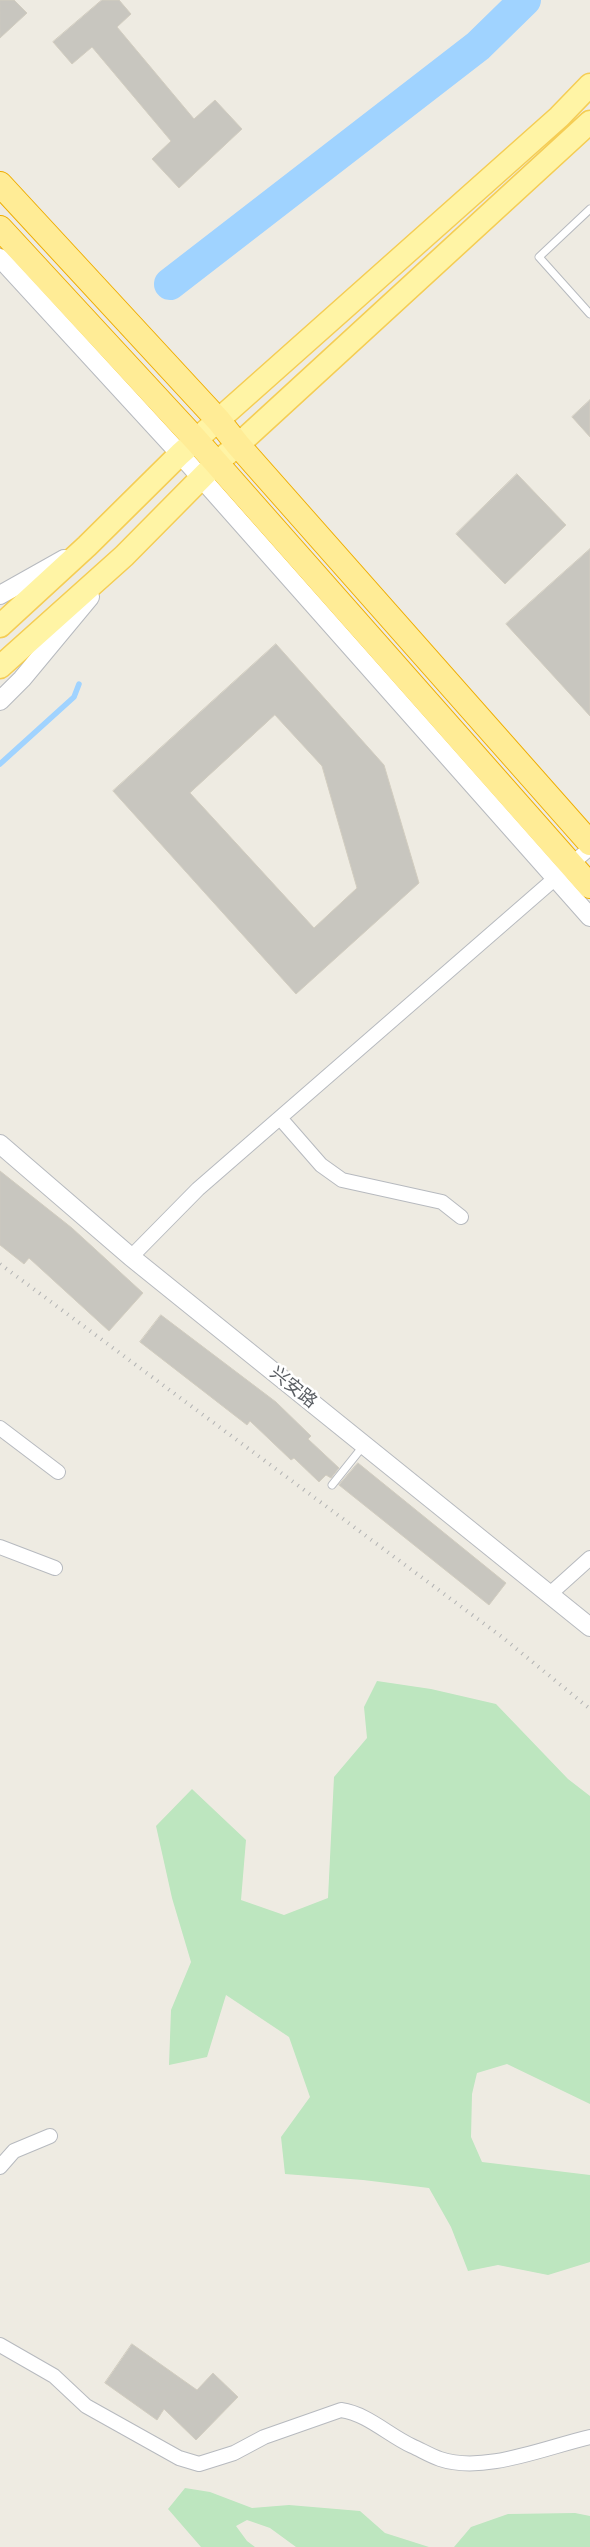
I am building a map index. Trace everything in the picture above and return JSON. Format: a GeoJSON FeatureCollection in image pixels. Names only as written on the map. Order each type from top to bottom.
{"type":"FeatureCollection","features":[{"type":"Feature","properties":{"kind":"highway"},"geometry":{"type":"LineString","coordinates":[[0,184],[219,420],[238,445],[590,843]]}},
{"type":"Feature","properties":{"kind":"highway"},"geometry":{"type":"LineString","coordinates":[[0,228],[208,470],[563,871],[590,886]]}},
{"type":"Feature","properties":{"kind":"main road"},"geometry":{"type":"LineString","coordinates":[[0,626],[87,546],[188,447],[559,117],[590,85]]}},
{"type":"Feature","properties":{"kind":"main road"},"geometry":{"type":"LineString","coordinates":[[0,667],[124,556],[208,470],[238,445],[590,122]]}},
{"type":"Feature","properties":{"kind":"street"},"geometry":{"type":"LineString","coordinates":[[0,258],[188,447]]}},
{"type":"Feature","properties":{"kind":"street"},"geometry":{"type":"LineString","coordinates":[[0,595],[87,546]]}},
{"type":"Feature","properties":{"kind":"street"},"geometry":{"type":"LineString","coordinates":[[0,701],[22,679],[124,556]]}},
{"type":"Feature","properties":{"kind":"street"},"geometry":{"type":"LineString","coordinates":[[131,1257],[198,1190],[590,848]]}},
{"type":"Feature","properties":{"kind":"street"},"geometry":{"type":"LineString","coordinates":[[563,871],[590,917]]}},
{"type":"Feature","properties":{"kind":"street"},"geometry":{"type":"LineString","coordinates":[[280,1118],[321,1166],[342,1180],[442,1202],[461,1216]]}},
{"type":"Feature","properties":{"kind":"street","name":"兴安路"},"geometry":{"type":"LineString","coordinates":[[0,1144],[131,1257],[590,1627]]}},
{"type":"Feature","properties":{"kind":"street"},"geometry":{"type":"LineString","coordinates":[[0,1428],[58,1472]]}},
{"type":"Feature","properties":{"kind":"street"},"geometry":{"type":"LineString","coordinates":[[0,1548],[55,1568]]}},
{"type":"Feature","properties":{"kind":"street"},"geometry":{"type":"LineString","coordinates":[[550,1594],[590,1558]]}},
{"type":"Feature","properties":{"kind":"street"},"geometry":{"type":"LineString","coordinates":[[0,2167],[14,2150],[50,2136]]}},
{"type":"Feature","properties":{"kind":"street"},"geometry":{"type":"LineString","coordinates":[[0,2345],[54,2376],[94,2411],[179,2458],[200,2464],[234,2453],[264,2438],[341,2410],[372,2421],[398,2439],[441,2460],[475,2464],[508,2458],[590,2437]]}},
{"type":"Feature","properties":{"kind":"lane"},"geometry":{"type":"LineString","coordinates":[[590,209],[539,257],[590,314]]}},
{"type":"Feature","properties":{"kind":"lane"},"geometry":{"type":"LineString","coordinates":[[332,1485],[364,1445]]}},
{"type":"Feature","properties":{"kind":"green space"},"geometry":{"type":"Polygon","coordinates":[[[377,1681],[431,1689],[496,1704],[568,1779],[590,1796],[590,2104],[507,2064],[477,2073],[472,2094],[471,2137],[482,2162],[590,2175],[590,2262],[548,2275],[498,2265],[468,2271],[451,2227],[429,2188],[363,2180],[285,2174],[281,2137],[310,2097],[289,2037],[226,1995],[207,2057],[169,2065],[171,2010],[191,1962],[172,1898],[156,1826],[192,1789],[246,1840],[241,1900],[284,1915],[328,1898],[334,1777],[367,1738],[364,1707],[377,1681]]]}},
{"type":"Feature","properties":{"kind":"green space"},"geometry":{"type":"Polygon","coordinates":[[[185,2488],[210,2492],[252,2508],[289,2505],[360,2511],[385,2533],[429,2547],[296,2547],[270,2528],[247,2520],[236,2526],[247,2541],[255,2547],[201,2547],[168,2509],[185,2488]]]}},
{"type":"Feature","properties":{"kind":"green space"},"geometry":{"type":"Polygon","coordinates":[[[575,2513],[590,2516],[590,2547],[454,2547],[471,2527],[508,2514],[575,2513]]]}},
{"type":"Feature","properties":{"kind":"building"},"geometry":{"type":"Polygon","coordinates":[[[0,0],[14,0],[27,13],[0,38],[0,0]]]}},
{"type":"Feature","properties":{"kind":"building"},"geometry":{"type":"Polygon","coordinates":[[[102,0],[119,0],[131,14],[117,27],[194,119],[215,100],[242,129],[179,188],[152,159],[171,141],[92,47],[72,64],[53,42],[102,0]]]}},
{"type":"Feature","properties":{"kind":"building"},"geometry":{"type":"Polygon","coordinates":[[[590,400],[590,437],[572,417],[590,400]]]}},
{"type":"Feature","properties":{"kind":"building"},"geometry":{"type":"Polygon","coordinates":[[[517,474],[566,525],[505,584],[456,534],[517,474]]]}},
{"type":"Feature","properties":{"kind":"building"},"geometry":{"type":"Polygon","coordinates":[[[590,549],[590,716],[506,624],[590,549]]]}},
{"type":"Feature","properties":{"kind":"building"},"geometry":{"type":"Polygon","coordinates":[[[276,644],[384,765],[419,883],[296,994],[113,791],[276,644]],[[275,715],[190,793],[314,928],[357,888],[322,766],[275,715]]]}},
{"type":"Feature","properties":{"kind":"building"},"geometry":{"type":"Polygon","coordinates":[[[0,1171],[72,1228],[143,1293],[109,1331],[29,1258],[24,1264],[0,1245],[0,1171]]]}},
{"type":"Feature","properties":{"kind":"building"},"geometry":{"type":"Polygon","coordinates":[[[161,1315],[276,1402],[311,1436],[308,1439],[339,1468],[331,1478],[326,1475],[319,1482],[294,1458],[291,1460],[250,1421],[247,1425],[140,1342],[161,1315]]]}},
{"type":"Feature","properties":{"kind":"building"},"geometry":{"type":"Polygon","coordinates":[[[358,1463],[506,1583],[489,1605],[339,1485],[358,1463]]]}},
{"type":"Feature","properties":{"kind":"building"},"geometry":{"type":"Polygon","coordinates":[[[132,2344],[197,2390],[213,2373],[238,2397],[196,2440],[164,2409],[157,2420],[105,2383],[132,2344]]]}},
{"type":"Feature","properties":{"kind":"waterway"},"geometry":{"type":"LineString","coordinates":[[170,284],[478,46],[525,0]]}},
{"type":"Feature","properties":{"kind":"waterway"},"geometry":{"type":"LineString","coordinates":[[0,764],[74,697],[79,684]]}},
{"type":"Feature","properties":{"kind":"railway"},"geometry":{"type":"LineString","coordinates":[[0,1264],[502,1637],[590,1709]]}}]}
